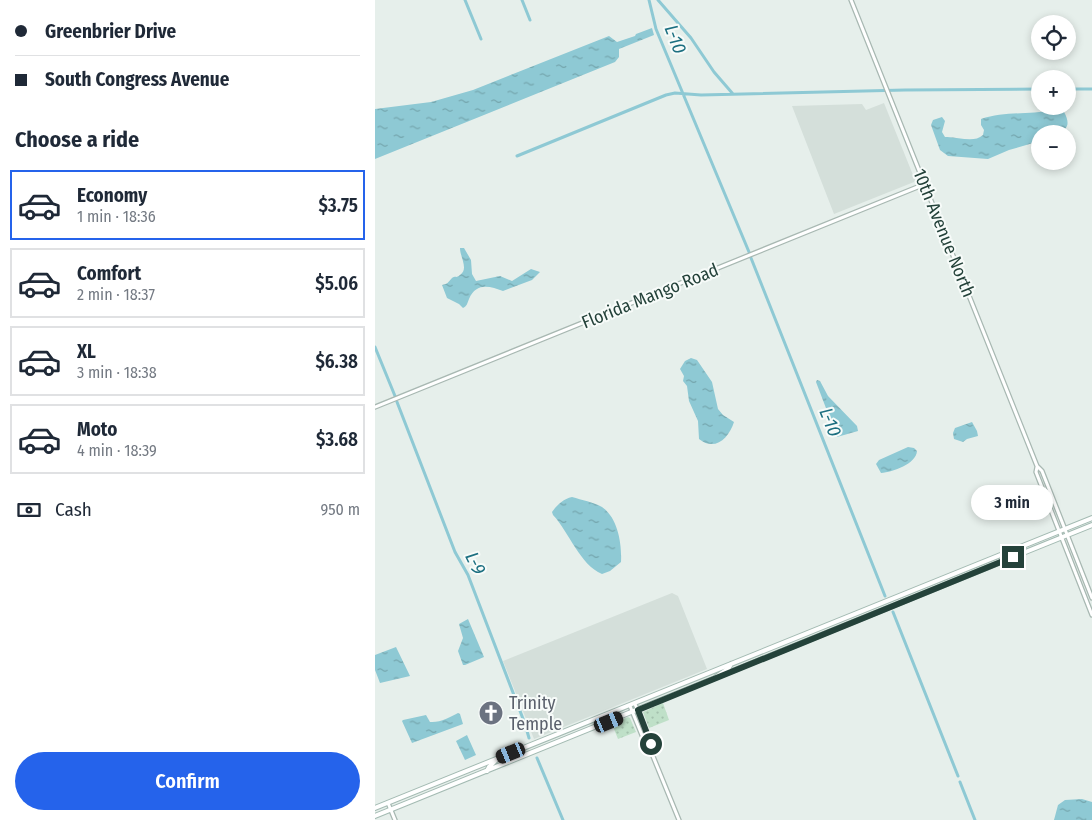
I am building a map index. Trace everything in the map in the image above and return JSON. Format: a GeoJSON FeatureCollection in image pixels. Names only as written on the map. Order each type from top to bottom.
{"type":"FeatureCollection","features":[{"type":"Feature","properties":{"kind":"main road"},"geometry":{"type":"LineString","coordinates":[[375,808],[1092,518]]}},
{"type":"Feature","properties":{"kind":"main road"},"geometry":{"type":"LineString","coordinates":[[375,816],[1092,526]]}},
{"type":"Feature","properties":{"kind":"main road"},"geometry":{"type":"LineString","coordinates":[[983,570],[987,560]]}},
{"type":"Feature","properties":{"kind":"main road"},"geometry":{"type":"LineString","coordinates":[[915,598],[919,588]]}},
{"type":"Feature","properties":{"kind":"main road"},"geometry":{"type":"LineString","coordinates":[[905,601],[912,591]]}},
{"type":"Feature","properties":{"kind":"main road"},"geometry":{"type":"LineString","coordinates":[[714,678],[729,669],[731,664]]}},
{"type":"Feature","properties":{"kind":"main road"},"geometry":{"type":"LineString","coordinates":[[553,744],[558,734]]}},
{"type":"Feature","properties":{"kind":"main road"},"geometry":{"type":"LineString","coordinates":[[487,771],[497,758]]}},
{"type":"Feature","properties":{"kind":"main road"},"geometry":{"type":"LineString","coordinates":[[469,778],[480,770],[482,765]]}},
{"type":"Feature","properties":{"kind":"street","name":"10th Avenue North"},"geometry":{"type":"LineString","coordinates":[[851,0],[1037,466],[1042,471],[1092,598]]}},
{"type":"Feature","properties":{"kind":"street","name":"Florida Mango Road"},"geometry":{"type":"LineString","coordinates":[[375,408],[925,184]]}},
{"type":"Feature","properties":{"kind":"street","name":"10th Avenue North"},"geometry":{"type":"LineString","coordinates":[[1037,466],[1036,472],[1092,615]]}},
{"type":"Feature","properties":{"kind":"street"},"geometry":{"type":"LineString","coordinates":[[635,704],[651,743],[650,749]]}},
{"type":"Feature","properties":{"kind":"street"},"geometry":{"type":"LineString","coordinates":[[630,706],[679,820]]}},
{"type":"Feature","properties":{"kind":"street"},"geometry":{"type":"LineString","coordinates":[[388,803],[395,820]]}},
{"type":"Feature","properties":{"kind":"shaded area"},"geometry":{"type":"Polygon","coordinates":[[[884,103],[915,180],[834,214],[792,106],[862,104],[866,110],[884,103]]]}},
{"type":"Feature","properties":{"kind":"shaded area"},"geometry":{"type":"Polygon","coordinates":[[[672,593],[678,596],[707,669],[534,739],[503,661],[672,593]]]}},
{"type":"Feature","properties":{"kind":"green space"},"geometry":{"type":"Polygon","coordinates":[[[663,703],[669,720],[649,728],[643,712],[663,703]]]}},
{"type":"Feature","properties":{"kind":"green space"},"geometry":{"type":"Polygon","coordinates":[[[628,717],[636,732],[618,739],[612,724],[628,717]]]}},
{"type":"Feature","properties":{"kind":"water"},"geometry":{"type":"Polygon","coordinates":[[[652,28],[654,35],[619,49],[619,57],[615,62],[375,159],[375,109],[431,102],[473,90],[609,36],[617,42],[652,28]]]}},
{"type":"Feature","properties":{"kind":"water"},"geometry":{"type":"Polygon","coordinates":[[[1031,112],[1031,115],[1065,115],[1067,124],[1031,125],[1031,144],[988,159],[948,156],[940,150],[931,125],[933,120],[942,117],[945,121],[942,132],[945,137],[975,139],[983,135],[984,130],[981,125],[981,119],[999,115],[1031,112]]]}},
{"type":"Feature","properties":{"kind":"water"},"geometry":{"type":"Polygon","coordinates":[[[460,248],[464,248],[471,260],[472,274],[476,281],[500,276],[512,281],[531,269],[540,272],[532,280],[503,291],[488,287],[479,288],[475,290],[467,305],[463,308],[447,298],[442,285],[457,277],[464,270],[460,248]]]}},
{"type":"Feature","properties":{"kind":"water"},"geometry":{"type":"Polygon","coordinates":[[[691,358],[697,360],[712,382],[718,409],[723,415],[734,422],[725,438],[716,444],[705,443],[699,439],[698,421],[689,401],[687,386],[683,381],[684,376],[680,369],[685,361],[691,358]]]}},
{"type":"Feature","properties":{"kind":"water"},"geometry":{"type":"Polygon","coordinates":[[[817,380],[820,381],[828,396],[857,426],[858,431],[837,437],[816,382],[817,380]]]}},
{"type":"Feature","properties":{"kind":"water"},"geometry":{"type":"Polygon","coordinates":[[[972,422],[978,436],[963,442],[954,439],[953,433],[955,428],[972,422]]]}},
{"type":"Feature","properties":{"kind":"water"},"geometry":{"type":"Polygon","coordinates":[[[908,447],[914,448],[917,451],[913,460],[897,469],[881,473],[876,464],[879,460],[908,447]]]}},
{"type":"Feature","properties":{"kind":"water"},"geometry":{"type":"Polygon","coordinates":[[[572,497],[602,507],[612,518],[620,540],[621,562],[610,571],[602,574],[594,570],[581,556],[553,515],[552,512],[558,505],[572,497]]]}},
{"type":"Feature","properties":{"kind":"water"},"geometry":{"type":"Polygon","coordinates":[[[468,619],[484,657],[463,665],[458,651],[463,638],[459,624],[468,619]]]}},
{"type":"Feature","properties":{"kind":"water"},"geometry":{"type":"Polygon","coordinates":[[[396,647],[410,676],[380,683],[375,670],[375,655],[396,647]]]}},
{"type":"Feature","properties":{"kind":"water"},"geometry":{"type":"Polygon","coordinates":[[[458,713],[463,724],[412,743],[402,721],[426,715],[430,722],[437,722],[458,713]]]}},
{"type":"Feature","properties":{"kind":"water"},"geometry":{"type":"Polygon","coordinates":[[[467,735],[476,755],[465,760],[456,741],[467,735]]]}},
{"type":"Feature","properties":{"kind":"water"},"geometry":{"type":"Polygon","coordinates":[[[1082,799],[1092,802],[1092,820],[1054,820],[1058,805],[1065,800],[1082,799]]]}},
{"type":"Feature","properties":{"kind":"waterway"},"geometry":{"type":"LineString","coordinates":[[465,0],[481,39]]}},
{"type":"Feature","properties":{"kind":"waterway"},"geometry":{"type":"LineString","coordinates":[[522,0],[530,20]]}},
{"type":"Feature","properties":{"kind":"waterway","name":"L-10"},"geometry":{"type":"LineString","coordinates":[[649,0],[656,29],[749,252]]}},
{"type":"Feature","properties":{"kind":"waterway"},"geometry":{"type":"LineString","coordinates":[[658,0],[691,38],[714,72],[733,94]]}},
{"type":"Feature","properties":{"kind":"waterway"},"geometry":{"type":"LineString","coordinates":[[517,156],[675,93],[701,95],[1031,89]]}},
{"type":"Feature","properties":{"kind":"waterway"},"geometry":{"type":"LineString","coordinates":[[1076,89],[1092,89]]}},
{"type":"Feature","properties":{"kind":"waterway","name":"L-10"},"geometry":{"type":"LineString","coordinates":[[751,258],[885,596]]}},
{"type":"Feature","properties":{"kind":"waterway","name":"L-9"},"geometry":{"type":"LineString","coordinates":[[375,347],[395,396]]}},
{"type":"Feature","properties":{"kind":"waterway","name":"L-9"},"geometry":{"type":"LineString","coordinates":[[397,402],[455,552],[468,575],[529,738]]}},
{"type":"Feature","properties":{"kind":"waterway","name":"L-10"},"geometry":{"type":"LineString","coordinates":[[893,612],[958,776]]}},
{"type":"Feature","properties":{"kind":"waterway","name":"L-9"},"geometry":{"type":"LineString","coordinates":[[537,758],[563,820]]}},
{"type":"Feature","properties":{"kind":"waterway","name":"L-10"},"geometry":{"type":"LineString","coordinates":[[960,782],[975,820]]}},
{"type":"Feature","properties":{"kind":"place","name":"Trinity Temple"},"geometry":{"type":"Point","coordinates":[491,713]}},
{"type":"Feature","properties":{"kind":"route"},"geometry":{"type":"LineString","coordinates":[[651,744],[638,710],[1013,557]]}}]}
